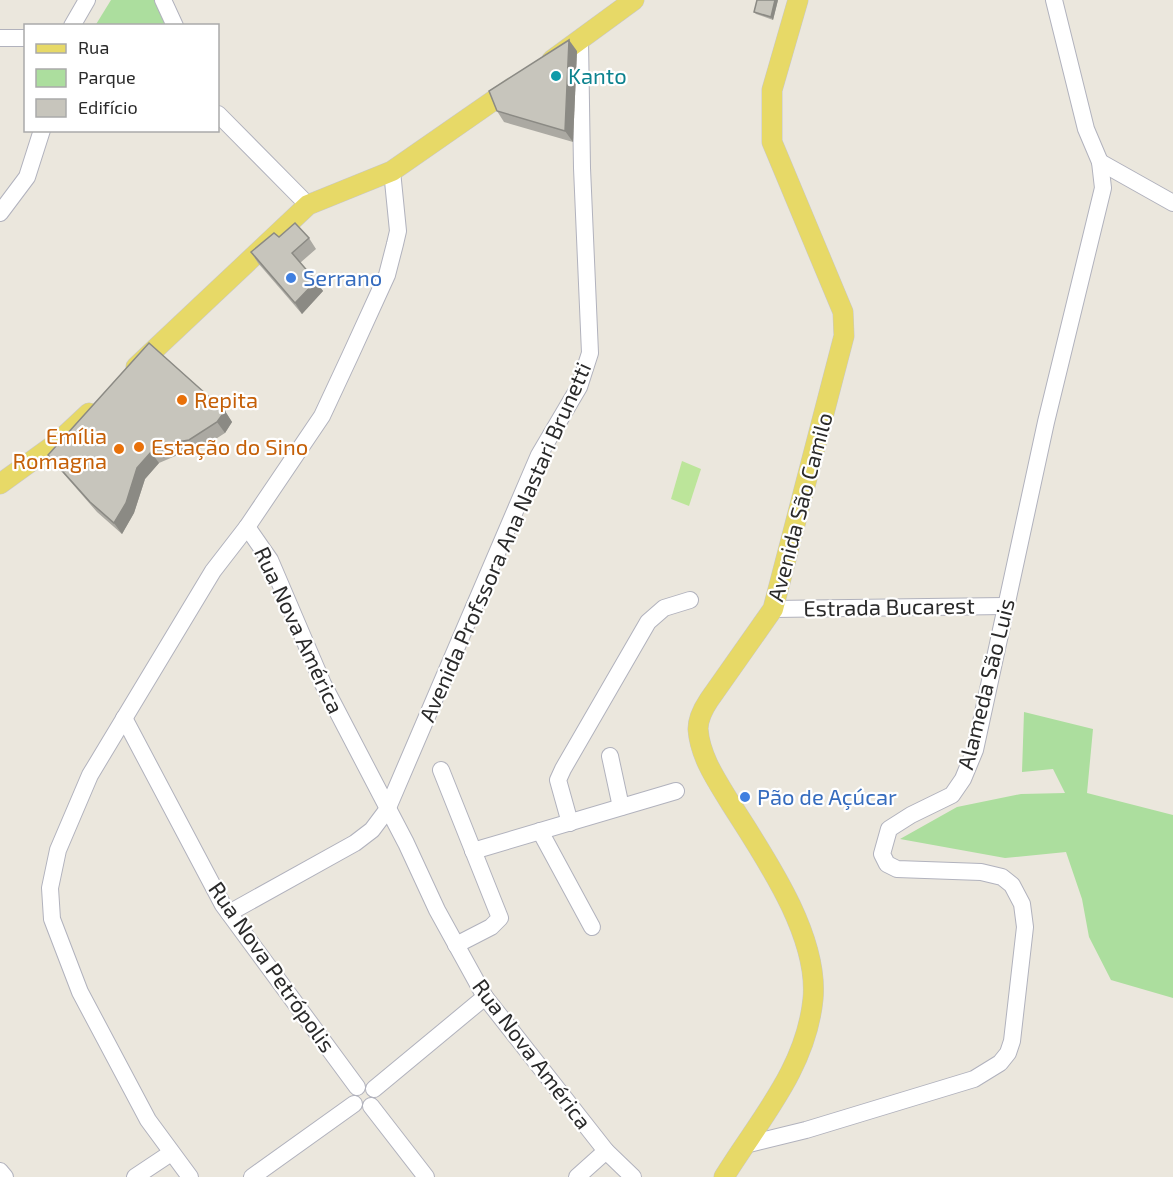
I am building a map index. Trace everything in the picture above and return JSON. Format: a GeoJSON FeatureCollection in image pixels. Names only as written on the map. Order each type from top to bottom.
{"type":"FeatureCollection","features":[{"type":"Feature","properties":{"kind":"main road"},"geometry":{"type":"LineString","coordinates":[[122,382],[174,329],[308,205],[392,171],[634,0]]}},
{"type":"Feature","properties":{"kind":"main road","name":"Avenida São Camilo"},"geometry":{"type":"LineString","coordinates":[[724,1177],[772,1107],[798,1057],[813,1002],[814,982],[811,963],[799,928],[781,889],[709,768],[698,730],[701,713],[709,700],[773,609],[837,370],[845,322],[772,142],[770,120],[772,90],[798,0]]}},
{"type":"Feature","properties":{"kind":"main road"},"geometry":{"type":"LineString","coordinates":[[0,484],[57,442],[100,403]]}},
{"type":"Feature","properties":{"kind":"street"},"geometry":{"type":"LineString","coordinates":[[73,24],[87,0]]}},
{"type":"Feature","properties":{"kind":"street"},"geometry":{"type":"LineString","coordinates":[[163,0],[174,24]]}},
{"type":"Feature","properties":{"kind":"street","name":"Alameda São Luis"},"geometry":{"type":"LineString","coordinates":[[745,1145],[806,1130],[975,1079],[989,1072],[1008,1053],[1014,1028],[1025,927],[1022,904],[1012,885],[1002,877],[981,872],[897,869],[887,864],[882,854],[889,829],[910,815],[948,799],[963,779],[975,750],[1051,400],[1103,189],[1100,162],[1086,129],[1054,0]]}},
{"type":"Feature","properties":{"kind":"street"},"geometry":{"type":"LineString","coordinates":[[0,38],[24,38]]}},
{"type":"Feature","properties":{"kind":"street","name":"Avenida Profssora Ana Nastari Brunetti"},"geometry":{"type":"LineString","coordinates":[[229,913],[355,843],[372,830],[387,810],[539,455],[579,387],[590,353],[582,168],[580,40]]}},
{"type":"Feature","properties":{"kind":"street"},"geometry":{"type":"LineString","coordinates":[[219,115],[308,205]]}},
{"type":"Feature","properties":{"kind":"street"},"geometry":{"type":"LineString","coordinates":[[0,213],[27,177],[41,132]]}},
{"type":"Feature","properties":{"kind":"street"},"geometry":{"type":"LineString","coordinates":[[1100,162],[1173,203]]}},
{"type":"Feature","properties":{"kind":"street"},"geometry":{"type":"LineString","coordinates":[[247,526],[322,416],[387,275],[398,231],[392,171]]}},
{"type":"Feature","properties":{"kind":"street","name":"Rua Nova América"},"geometry":{"type":"LineString","coordinates":[[190,1177],[148,1120],[80,992],[52,919],[50,888],[58,850],[90,775],[213,571],[247,526],[260,542],[284,587],[323,684],[456,945],[485,997],[606,1151],[633,1177]]}},
{"type":"Feature","properties":{"kind":"street"},"geometry":{"type":"LineString","coordinates":[[570,823],[558,780],[563,769],[648,622],[664,608],[690,600]]}},
{"type":"Feature","properties":{"kind":"street","name":"Estrada Bucarest"},"geometry":{"type":"LineString","coordinates":[[773,609],[1005,606]]}},
{"type":"Feature","properties":{"kind":"street","name":"Rua Nova Petrópolis"},"geometry":{"type":"LineString","coordinates":[[124,718],[229,913],[355,1095]]}},
{"type":"Feature","properties":{"kind":"street"},"geometry":{"type":"LineString","coordinates":[[610,756],[621,807]]}},
{"type":"Feature","properties":{"kind":"street"},"geometry":{"type":"LineString","coordinates":[[441,770],[500,918],[491,927],[456,945]]}},
{"type":"Feature","properties":{"kind":"street"},"geometry":{"type":"LineString","coordinates":[[473,851],[676,790]]}},
{"type":"Feature","properties":{"kind":"street"},"geometry":{"type":"LineString","coordinates":[[540,831],[592,927]]}},
{"type":"Feature","properties":{"kind":"street"},"geometry":{"type":"LineString","coordinates":[[374,1089],[485,997]]}},
{"type":"Feature","properties":{"kind":"street"},"geometry":{"type":"LineString","coordinates":[[252,1177],[366,1085],[374,1089],[376,1096],[371,1106],[362,1109],[355,1095]]}},
{"type":"Feature","properties":{"kind":"street"},"geometry":{"type":"LineString","coordinates":[[371,1106],[426,1177]]}},
{"type":"Feature","properties":{"kind":"street"},"geometry":{"type":"LineString","coordinates":[[577,1177],[606,1151]]}},
{"type":"Feature","properties":{"kind":"street"},"geometry":{"type":"LineString","coordinates":[[135,1177],[171,1153]]}},
{"type":"Feature","properties":{"kind":"street"},"geometry":{"type":"LineString","coordinates":[[0,1171],[5,1177]]}},
{"type":"Feature","properties":{"kind":"green space"},"geometry":{"type":"Polygon","coordinates":[[[111,0],[155,0],[168,24],[96,24],[111,0]]]}},
{"type":"Feature","properties":{"kind":"green space"},"geometry":{"type":"Polygon","coordinates":[[[682,461],[701,469],[689,506],[671,499],[682,461]]]}},
{"type":"Feature","properties":{"kind":"green space"},"geometry":{"type":"Polygon","coordinates":[[[1024,712],[1093,729],[1087,793],[1173,815],[1173,998],[1111,980],[1089,937],[1082,899],[1066,852],[1005,858],[900,839],[957,807],[1021,794],[1065,793],[1053,769],[1022,772],[1024,712]]]}},
{"type":"Feature","properties":{"kind":"building"},"geometry":{"type":"Polygon","coordinates":[[[757,0],[775,0],[771,17],[754,12],[757,0]]]}},
{"type":"Feature","properties":{"kind":"building","name":"Kanto"},"geometry":{"type":"Polygon","coordinates":[[[569,40],[565,131],[497,111],[489,91],[569,40]]]}},
{"type":"Feature","properties":{"kind":"building","name":"Serrano"},"geometry":{"type":"Polygon","coordinates":[[[295,223],[309,238],[292,253],[316,281],[295,303],[251,252],[274,233],[279,237],[295,223]]]}},
{"type":"Feature","properties":{"kind":"building","name":"Estação do Sino"},"geometry":{"type":"Polygon","coordinates":[[[149,343],[225,411],[217,422],[189,440],[172,443],[151,452],[137,468],[126,503],[114,523],[90,502],[48,455],[149,343]]]}},
{"type":"Feature","properties":{"kind":"place","name":"Kanto"},"geometry":{"type":"Point","coordinates":[556,76]}},
{"type":"Feature","properties":{"kind":"place","name":"Serrano"},"geometry":{"type":"Point","coordinates":[291,278]}},
{"type":"Feature","properties":{"kind":"place","name":"Repita"},"geometry":{"type":"Point","coordinates":[182,400]}},
{"type":"Feature","properties":{"kind":"place","name":"Estação do Sino"},"geometry":{"type":"Point","coordinates":[139,447]}},
{"type":"Feature","properties":{"kind":"place","name":"Emília Romagna"},"geometry":{"type":"Point","coordinates":[119,449]}},
{"type":"Feature","properties":{"kind":"place","name":"Pão de Açúcar"},"geometry":{"type":"Point","coordinates":[745,797]}}]}
